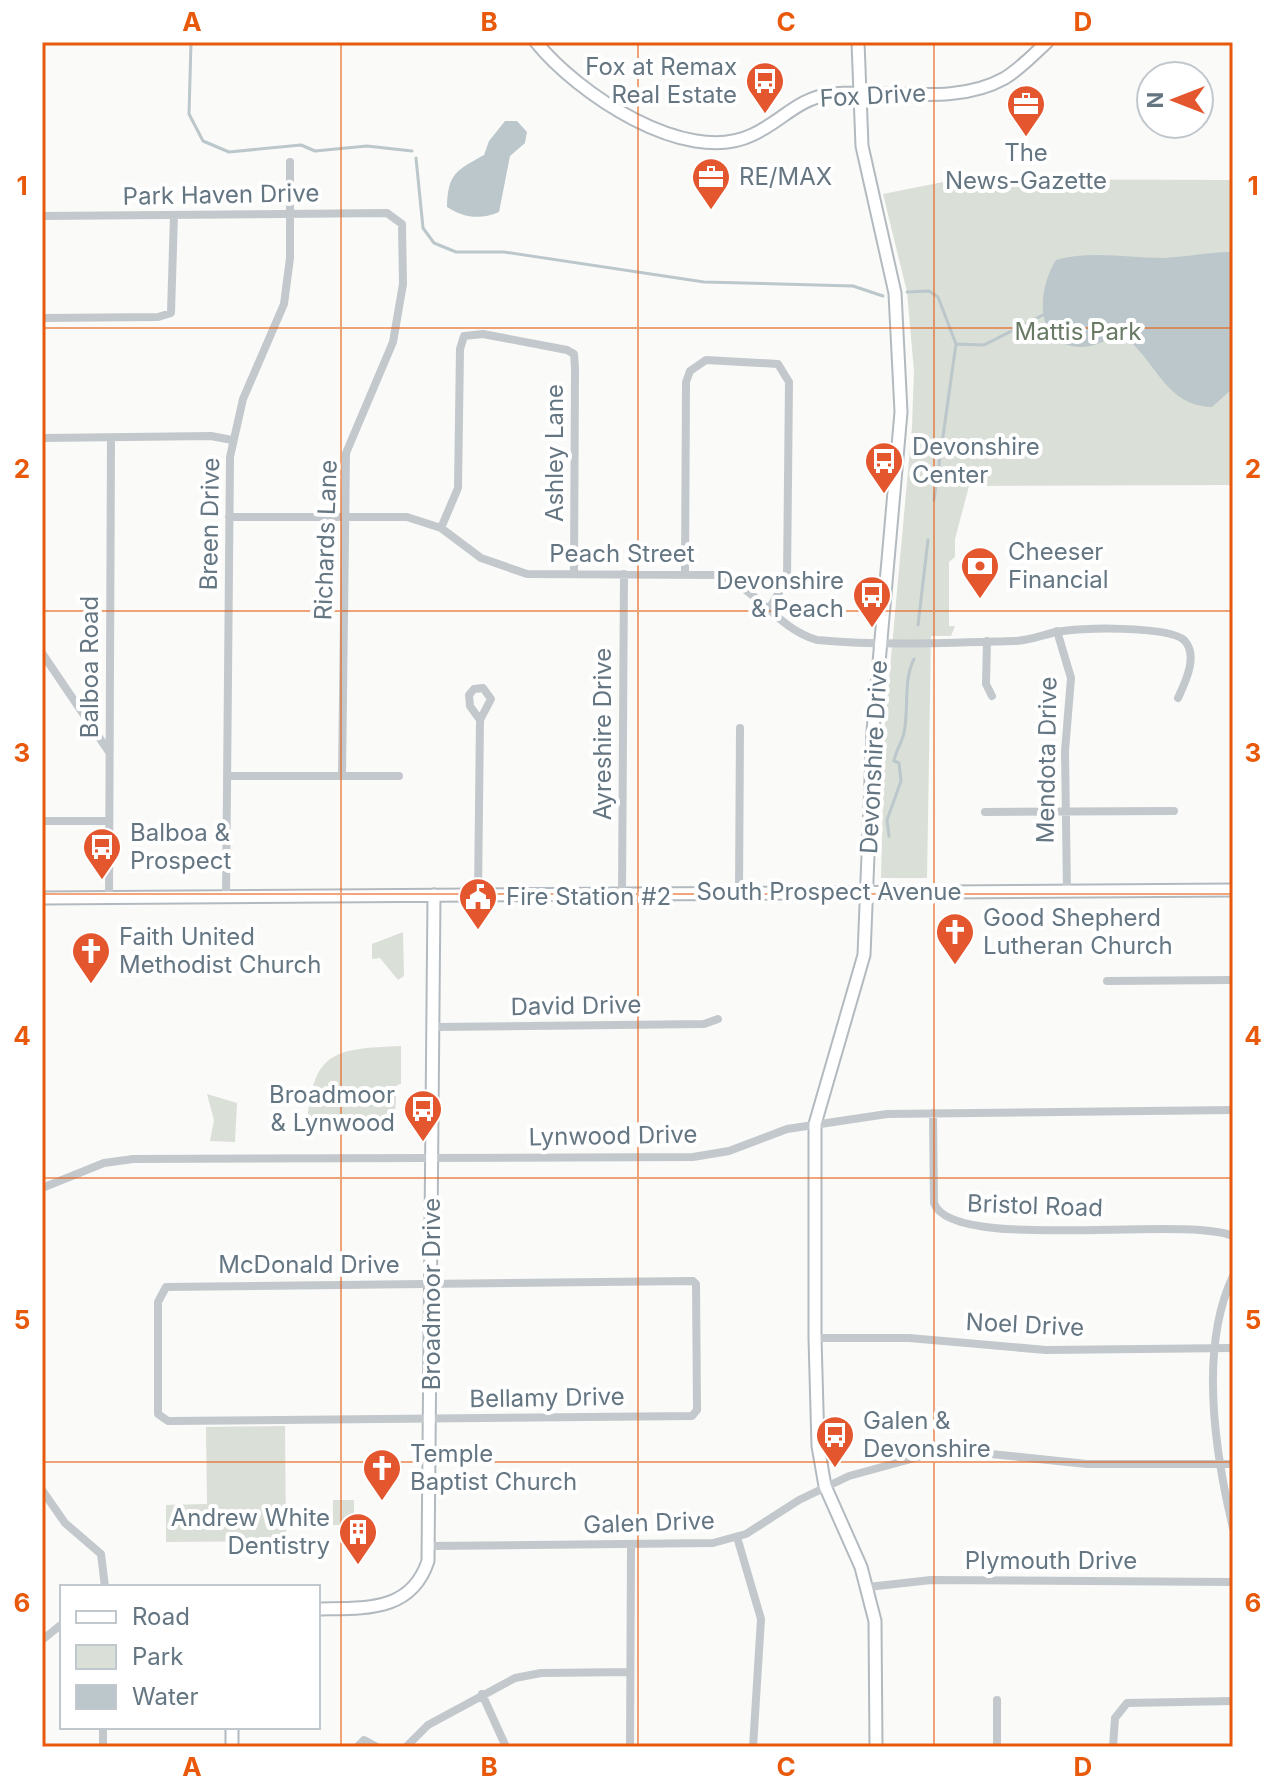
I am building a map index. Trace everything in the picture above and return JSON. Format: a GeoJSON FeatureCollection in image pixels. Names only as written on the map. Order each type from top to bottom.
{"type":"FeatureCollection","features":[{"type":"Feature","properties":{"kind":"street","name":"Fox Drive"},"geometry":{"type":"LineString","coordinates":[[536,42],[561,71],[584,91],[667,134],[699,143],[722,143],[750,136],[808,99],[859,93],[943,93],[981,88],[1019,68],[1047,42]]}},
{"type":"Feature","properties":{"kind":"street","name":"Devonshire Drive"},"geometry":{"type":"LineString","coordinates":[[858,42],[862,146],[895,293],[902,381],[880,642],[867,926],[860,979],[825,1082],[815,1124],[815,1338],[817,1432],[825,1486],[868,1587],[876,1632],[876,1747]]}},
{"type":"Feature","properties":{"kind":"street","name":"Breen Drive"},"geometry":{"type":"LineString","coordinates":[[226,897],[232,440],[243,399],[284,304],[290,162]]}},
{"type":"Feature","properties":{"kind":"street","name":"Park Haven Drive"},"geometry":{"type":"LineString","coordinates":[[42,216],[387,213],[399,220]]}},
{"type":"Feature","properties":{"kind":"street"},"geometry":{"type":"LineString","coordinates":[[42,318],[158,317],[171,313],[174,215]]}},
{"type":"Feature","properties":{"kind":"street","name":"Richards Lane"},"geometry":{"type":"LineString","coordinates":[[342,776],[346,453],[386,364],[400,312],[404,234],[399,220]]}},
{"type":"Feature","properties":{"kind":"street","name":"Ashley Lane"},"geometry":{"type":"LineString","coordinates":[[441,528],[458,488],[460,349],[464,336],[483,334],[567,350],[574,354],[575,368],[574,574]]}},
{"type":"Feature","properties":{"kind":"street"},"geometry":{"type":"LineString","coordinates":[[685,573],[686,382],[690,371],[706,360],[778,364],[786,372],[787,579],[783,591],[769,609]]}},
{"type":"Feature","properties":{"kind":"street"},"geometry":{"type":"LineString","coordinates":[[42,438],[211,436],[232,440]]}},
{"type":"Feature","properties":{"kind":"street","name":"Balboa Road"},"geometry":{"type":"LineString","coordinates":[[109,897],[111,438]]}},
{"type":"Feature","properties":{"kind":"street","name":"Peach Street"},"geometry":{"type":"LineString","coordinates":[[229,517],[407,517],[441,528],[481,558],[508,570],[574,574],[685,573],[727,579],[746,588],[790,629],[817,640],[1018,641],[1057,631],[1096,629],[1177,636],[1190,652],[1187,680],[1178,698]]}},
{"type":"Feature","properties":{"kind":"street","name":"Ayreshire Drive"},"geometry":{"type":"LineString","coordinates":[[622,893],[624,574]]}},
{"type":"Feature","properties":{"kind":"street","name":"Mendota Drive"},"geometry":{"type":"LineString","coordinates":[[1057,631],[1071,678],[1065,811],[1067,891]]}},
{"type":"Feature","properties":{"kind":"street"},"geometry":{"type":"LineString","coordinates":[[987,641],[986,684],[992,696]]}},
{"type":"Feature","properties":{"kind":"street"},"geometry":{"type":"LineString","coordinates":[[42,653],[110,753]]}},
{"type":"Feature","properties":{"kind":"street"},"geometry":{"type":"LineString","coordinates":[[478,894],[480,720]]}},
{"type":"Feature","properties":{"kind":"street"},"geometry":{"type":"LineString","coordinates":[[739,893],[740,728]]}},
{"type":"Feature","properties":{"kind":"street"},"geometry":{"type":"LineString","coordinates":[[227,776],[399,776]]}},
{"type":"Feature","properties":{"kind":"street"},"geometry":{"type":"LineString","coordinates":[[985,812],[1174,811]]}},
{"type":"Feature","properties":{"kind":"street"},"geometry":{"type":"LineString","coordinates":[[42,821],[109,821]]}},
{"type":"Feature","properties":{"kind":"street","name":"South Prospect Avenue"},"geometry":{"type":"LineString","coordinates":[[42,898],[1233,890]]}},
{"type":"Feature","properties":{"kind":"street","name":"Broadmoor Drive"},"geometry":{"type":"LineString","coordinates":[[320,1609],[372,1608],[401,1598],[421,1578],[430,1546],[434,895]]}},
{"type":"Feature","properties":{"kind":"street"},"geometry":{"type":"LineString","coordinates":[[1107,981],[1233,980]]}},
{"type":"Feature","properties":{"kind":"street","name":"David Drive"},"geometry":{"type":"LineString","coordinates":[[434,1027],[704,1024],[718,1019]]}},
{"type":"Feature","properties":{"kind":"street","name":"Lynwood Drive"},"geometry":{"type":"LineString","coordinates":[[42,1188],[91,1167],[133,1159],[693,1157],[729,1151],[787,1129],[887,1114],[1233,1110]]}},
{"type":"Feature","properties":{"kind":"street","name":"Bristol Road"},"geometry":{"type":"LineString","coordinates":[[933,1113],[934,1203],[939,1214],[949,1221],[1013,1230],[1193,1228],[1233,1236]]}},
{"type":"Feature","properties":{"kind":"street"},"geometry":{"type":"LineString","coordinates":[[1233,1276],[1221,1308],[1215,1348],[1219,1464],[1233,1528]]}},
{"type":"Feature","properties":{"kind":"street","name":"McDonald Drive"},"geometry":{"type":"LineString","coordinates":[[161,1419],[157,1407],[158,1302],[162,1289],[432,1284],[696,1284],[697,1410],[692,1416]]}},
{"type":"Feature","properties":{"kind":"street","name":"Noel Drive"},"geometry":{"type":"LineString","coordinates":[[815,1338],[909,1338],[1046,1350],[1233,1348]]}},
{"type":"Feature","properties":{"kind":"street","name":"Bellamy Drive"},"geometry":{"type":"LineString","coordinates":[[161,1419],[692,1416]]}},
{"type":"Feature","properties":{"kind":"street","name":"Galen Drive"},"geometry":{"type":"LineString","coordinates":[[430,1546],[698,1546],[737,1537],[825,1486],[898,1460],[949,1453],[1009,1455],[1087,1464],[1233,1464]]}},
{"type":"Feature","properties":{"kind":"street"},"geometry":{"type":"LineString","coordinates":[[42,1490],[65,1523],[101,1554],[105,1585]]}},
{"type":"Feature","properties":{"kind":"street"},"geometry":{"type":"LineString","coordinates":[[737,1537],[761,1619],[753,1747]]}},
{"type":"Feature","properties":{"kind":"street"},"geometry":{"type":"LineString","coordinates":[[630,1747],[631,1545]]}},
{"type":"Feature","properties":{"kind":"street","name":"Plymouth Drive"},"geometry":{"type":"LineString","coordinates":[[868,1587],[931,1580],[1233,1582]]}},
{"type":"Feature","properties":{"kind":"street"},"geometry":{"type":"LineString","coordinates":[[42,1640],[60,1626]]}},
{"type":"Feature","properties":{"kind":"street"},"geometry":{"type":"LineString","coordinates":[[406,1747],[428,1725],[523,1675],[630,1672]]}},
{"type":"Feature","properties":{"kind":"street"},"geometry":{"type":"LineString","coordinates":[[482,1694],[506,1747]]}},
{"type":"Feature","properties":{"kind":"street"},"geometry":{"type":"LineString","coordinates":[[997,1700],[997,1747]]}},
{"type":"Feature","properties":{"kind":"street"},"geometry":{"type":"LineString","coordinates":[[1113,1747],[1115,1718],[1127,1703],[1233,1701]]}},
{"type":"Feature","properties":{"kind":"street"},"geometry":{"type":"LineString","coordinates":[[357,1747],[364,1740],[377,1747]]}},
{"type":"Feature","properties":{"kind":"green space","name":"Mattis Park"},"geometry":{"type":"Polygon","coordinates":[[[958,179],[1233,180],[1233,485],[969,486],[955,539],[955,557],[949,562],[949,626],[955,626],[951,636],[931,636],[927,878],[881,878],[885,723],[912,427],[914,371],[907,292],[883,194],[958,179]]]}},
{"type":"Feature","properties":{"kind":"green space"},"geometry":{"type":"Polygon","coordinates":[[[403,932],[404,976],[398,980],[380,958],[372,959],[372,944],[403,932]]]}},
{"type":"Feature","properties":{"kind":"green space"},"geometry":{"type":"Polygon","coordinates":[[[401,1046],[401,1084],[397,1085],[395,1112],[386,1121],[307,1128],[314,1083],[330,1059],[358,1049],[401,1046]]]}},
{"type":"Feature","properties":{"kind":"green space"},"geometry":{"type":"Polygon","coordinates":[[[207,1094],[237,1103],[235,1142],[210,1141],[214,1120],[207,1094]]]}},
{"type":"Feature","properties":{"kind":"green space"},"geometry":{"type":"Polygon","coordinates":[[[285,1426],[286,1541],[166,1542],[166,1505],[207,1504],[206,1427],[285,1426]]]}},
{"type":"Feature","properties":{"kind":"green space"},"geometry":{"type":"Polygon","coordinates":[[[333,1500],[354,1500],[354,1525],[333,1525],[333,1500]]]}},
{"type":"Feature","properties":{"kind":"water"},"geometry":{"type":"Polygon","coordinates":[[[505,121],[517,121],[527,132],[525,143],[510,156],[499,212],[472,217],[447,207],[449,187],[455,174],[484,155],[489,141],[505,121]]]}},
{"type":"Feature","properties":{"kind":"water"},"geometry":{"type":"Polygon","coordinates":[[[1233,252],[1233,388],[1212,407],[1196,405],[1172,391],[1124,336],[1082,347],[1055,338],[1047,327],[1043,301],[1045,286],[1056,260],[1083,255],[1163,258],[1233,252]]]}},
{"type":"Feature","properties":{"kind":"waterway"},"geometry":{"type":"LineString","coordinates":[[191,42],[189,114],[203,141],[229,152],[301,145],[315,151],[367,146],[412,151]]}},
{"type":"Feature","properties":{"kind":"waterway"},"geometry":{"type":"LineString","coordinates":[[416,158],[423,228],[434,243],[456,252],[504,252],[704,282],[853,286],[883,296]]}},
{"type":"Feature","properties":{"kind":"waterway"},"geometry":{"type":"LineString","coordinates":[[907,292],[929,291],[938,297],[956,344],[934,500]]}},
{"type":"Feature","properties":{"kind":"waterway"},"geometry":{"type":"LineString","coordinates":[[956,344],[984,345],[1043,315]]}},
{"type":"Feature","properties":{"kind":"waterway"},"geometry":{"type":"LineString","coordinates":[[918,625],[928,540]]}},
{"type":"Feature","properties":{"kind":"waterway"},"geometry":{"type":"LineString","coordinates":[[889,836],[887,820],[901,781],[899,763],[894,761],[904,733],[908,676],[914,659]]}},
{"type":"Feature","properties":{"kind":"place","name":"Fox at Remax Real Estate"},"geometry":{"type":"Point","coordinates":[765,115]}},
{"type":"Feature","properties":{"kind":"place","name":"The News-Gazette"},"geometry":{"type":"Point","coordinates":[1026,138]}},
{"type":"Feature","properties":{"kind":"place","name":"RE/MAX"},"geometry":{"type":"Point","coordinates":[711,211]}},
{"type":"Feature","properties":{"kind":"place","name":"Devonshire Center"},"geometry":{"type":"Point","coordinates":[884,495]}},
{"type":"Feature","properties":{"kind":"place","name":"Cheeser Financial"},"geometry":{"type":"Point","coordinates":[980,600]}},
{"type":"Feature","properties":{"kind":"place","name":"Devonshire & Peach"},"geometry":{"type":"Point","coordinates":[872,629]}},
{"type":"Feature","properties":{"kind":"place","name":"Balboa & Prospect"},"geometry":{"type":"Point","coordinates":[102,881]}},
{"type":"Feature","properties":{"kind":"place","name":"Fire Station #2"},"geometry":{"type":"Point","coordinates":[478,931]}},
{"type":"Feature","properties":{"kind":"place","name":"Good Shepherd Lutheran Church"},"geometry":{"type":"Point","coordinates":[955,966]}},
{"type":"Feature","properties":{"kind":"place","name":"Faith United Methodist Church"},"geometry":{"type":"Point","coordinates":[91,985]}},
{"type":"Feature","properties":{"kind":"place","name":"Broadmoor & Lynwood"},"geometry":{"type":"Point","coordinates":[423,1143]}},
{"type":"Feature","properties":{"kind":"place","name":"Galen & Devonshire"},"geometry":{"type":"Point","coordinates":[835,1469]}},
{"type":"Feature","properties":{"kind":"place","name":"Temple Baptist Church"},"geometry":{"type":"Point","coordinates":[382,1502]}},
{"type":"Feature","properties":{"kind":"place","name":"Andrew White Dentistry"},"geometry":{"type":"Point","coordinates":[358,1566]}}]}
